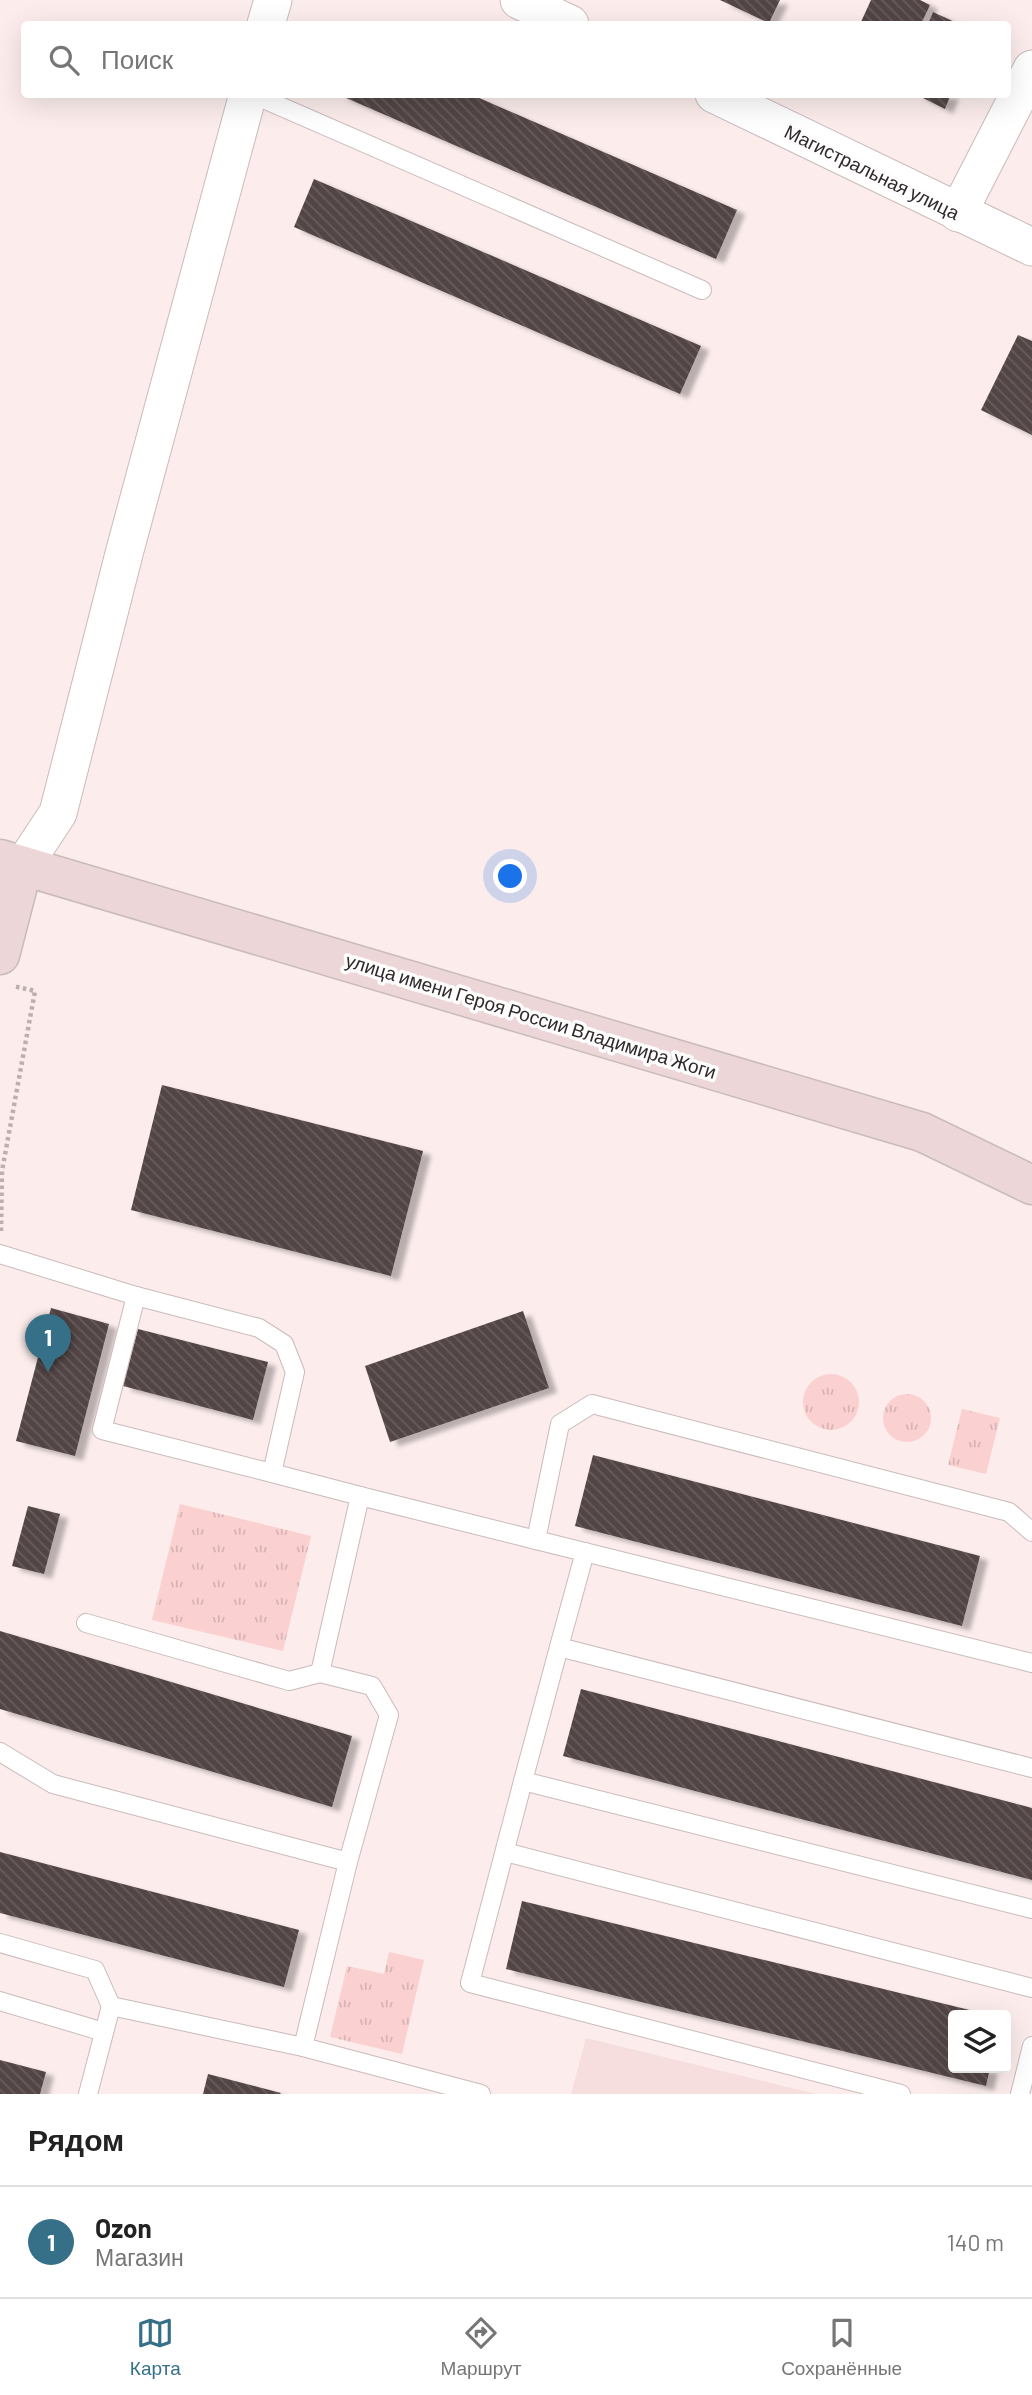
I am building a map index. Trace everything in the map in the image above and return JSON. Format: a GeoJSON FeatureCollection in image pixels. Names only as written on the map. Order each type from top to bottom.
{"type":"FeatureCollection","features":[{"type":"Feature","properties":{"kind":"main road"},"geometry":{"type":"LineString","coordinates":[[6,970],[12,863]]}},
{"type":"Feature","properties":{"kind":"main road","name":"улица имени Героя России Владимира Жоги"},"geometry":{"type":"LineString","coordinates":[[12,863],[922,1132],[1032,1185]]}},
{"type":"Feature","properties":{"kind":"street"},"geometry":{"type":"LineString","coordinates":[[267,21],[273,0]]}},
{"type":"Feature","properties":{"kind":"street"},"geometry":{"type":"LineString","coordinates":[[519,0],[563,21]]}},
{"type":"Feature","properties":{"kind":"street"},"geometry":{"type":"LineString","coordinates":[[958,213],[1032,69]]}},
{"type":"Feature","properties":{"kind":"street"},"geometry":{"type":"LineString","coordinates":[[12,863],[58,813],[129,537],[249,98]]}},
{"type":"Feature","properties":{"kind":"street","name":"Магистральная улица"},"geometry":{"type":"LineString","coordinates":[[721,98],[1032,247]]}},
{"type":"Feature","properties":{"kind":"lane"},"geometry":{"type":"LineString","coordinates":[[259,98],[702,290]]}},
{"type":"Feature","properties":{"kind":"lane"},"geometry":{"type":"LineString","coordinates":[[1,1254],[135,1296],[259,1328],[284,1344],[295,1372],[272,1473]]}},
{"type":"Feature","properties":{"kind":"lane"},"geometry":{"type":"LineString","coordinates":[[135,1296],[102,1430],[1032,1663]]}},
{"type":"Feature","properties":{"kind":"lane"},"geometry":{"type":"LineString","coordinates":[[536,1539],[560,1424],[592,1404],[1009,1512],[1032,1532]]}},
{"type":"Feature","properties":{"kind":"lane"},"geometry":{"type":"LineString","coordinates":[[320,1673],[360,1496]]}},
{"type":"Feature","properties":{"kind":"lane"},"geometry":{"type":"LineString","coordinates":[[584,1552],[470,1983],[901,2094]]}},
{"type":"Feature","properties":{"kind":"lane"},"geometry":{"type":"LineString","coordinates":[[86,1623],[289,1681],[320,1673],[372,1686],[389,1715],[348,1863],[303,2047]]}},
{"type":"Feature","properties":{"kind":"lane"},"geometry":{"type":"LineString","coordinates":[[559,1647],[1032,1769]]}},
{"type":"Feature","properties":{"kind":"lane"},"geometry":{"type":"LineString","coordinates":[[0,1752],[53,1784],[348,1863]]}},
{"type":"Feature","properties":{"kind":"lane"},"geometry":{"type":"LineString","coordinates":[[523,1781],[1032,1909]]}},
{"type":"Feature","properties":{"kind":"lane"},"geometry":{"type":"LineString","coordinates":[[505,1852],[1032,1988]]}},
{"type":"Feature","properties":{"kind":"lane"},"geometry":{"type":"LineString","coordinates":[[0,1943],[95,1970],[111,2006],[88,2094]]}},
{"type":"Feature","properties":{"kind":"lane"},"geometry":{"type":"LineString","coordinates":[[0,2001],[104,2032]]}},
{"type":"Feature","properties":{"kind":"lane"},"geometry":{"type":"LineString","coordinates":[[111,2006],[303,2047],[481,2094]]}},
{"type":"Feature","properties":{"kind":"lane"},"geometry":{"type":"LineString","coordinates":[[1020,2094],[1028,2074],[1032,2046]]}},
{"type":"Feature","properties":{"kind":"path"},"geometry":{"type":"LineString","coordinates":[[1,1254],[2,1171],[34,991],[6,970]]}},
{"type":"Feature","properties":{"kind":"shaded area"},"geometry":{"type":"Polygon","coordinates":[[[586,2038],[816,2094],[571,2094],[586,2038]]]}},
{"type":"Feature","properties":{"kind":"green space"},"geometry":{"type":"Polygon","coordinates":[[[825,1374],[837,1374],[847,1378],[855,1386],[859,1402],[855,1418],[847,1426],[837,1430],[825,1430],[815,1426],[807,1418],[803,1408],[803,1396],[807,1386],[815,1378],[825,1374]]]}},
{"type":"Feature","properties":{"kind":"green space"},"geometry":{"type":"Polygon","coordinates":[[[907,1394],[924,1401],[931,1418],[924,1435],[907,1442],[890,1435],[883,1418],[890,1401],[907,1394]]]}},
{"type":"Feature","properties":{"kind":"green space"},"geometry":{"type":"Polygon","coordinates":[[[962,1409],[1000,1418],[986,1474],[948,1465],[962,1409]]]}},
{"type":"Feature","properties":{"kind":"green space"},"geometry":{"type":"Polygon","coordinates":[[[180,1504],[311,1536],[283,1651],[152,1620],[180,1504]]]}},
{"type":"Feature","properties":{"kind":"green space"},"geometry":{"type":"Polygon","coordinates":[[[389,1952],[424,1960],[402,2054],[330,2037],[347,1966],[384,1974],[389,1952]]]}},
{"type":"Feature","properties":{"kind":"building"},"geometry":{"type":"Polygon","coordinates":[[[720,0],[780,0],[770,21],[720,0]]]}},
{"type":"Feature","properties":{"kind":"building"},"geometry":{"type":"Polygon","coordinates":[[[871,0],[920,0],[930,5],[922,21],[861,21],[871,0]]]}},
{"type":"Feature","properties":{"kind":"building"},"geometry":{"type":"Polygon","coordinates":[[[933,12],[952,21],[929,21],[933,12]]]}},
{"type":"Feature","properties":{"kind":"building"},"geometry":{"type":"Polygon","coordinates":[[[346,98],[479,98],[737,210],[716,259],[346,98]]]}},
{"type":"Feature","properties":{"kind":"building"},"geometry":{"type":"Polygon","coordinates":[[[923,98],[949,98],[945,109],[923,98]]]}},
{"type":"Feature","properties":{"kind":"building"},"geometry":{"type":"Polygon","coordinates":[[[314,179],[701,346],[680,394],[294,227],[314,179]]]}},
{"type":"Feature","properties":{"kind":"building"},"geometry":{"type":"Polygon","coordinates":[[[1018,335],[1032,341],[1032,435],[981,410],[1018,335]]]}},
{"type":"Feature","properties":{"kind":"building"},"geometry":{"type":"Polygon","coordinates":[[[162,1085],[423,1151],[391,1276],[131,1210],[162,1085]]]}},
{"type":"Feature","properties":{"kind":"building"},"geometry":{"type":"Polygon","coordinates":[[[51,1308],[109,1324],[75,1456],[16,1441],[51,1308]]]}},
{"type":"Feature","properties":{"kind":"building"},"geometry":{"type":"Polygon","coordinates":[[[523,1311],[549,1388],[390,1442],[365,1366],[523,1311]]]}},
{"type":"Feature","properties":{"kind":"building"},"geometry":{"type":"Polygon","coordinates":[[[138,1329],[268,1362],[253,1420],[123,1386],[138,1329]]]}},
{"type":"Feature","properties":{"kind":"building"},"geometry":{"type":"Polygon","coordinates":[[[593,1455],[980,1556],[962,1626],[575,1526],[593,1455]]]}},
{"type":"Feature","properties":{"kind":"building"},"geometry":{"type":"Polygon","coordinates":[[[28,1506],[60,1514],[44,1574],[12,1566],[28,1506]]]}},
{"type":"Feature","properties":{"kind":"building"},"geometry":{"type":"Polygon","coordinates":[[[0,1631],[352,1736],[332,1807],[0,1709],[0,1631]]]}},
{"type":"Feature","properties":{"kind":"building"},"geometry":{"type":"Polygon","coordinates":[[[581,1689],[1032,1808],[1032,1880],[563,1756],[581,1689]]]}},
{"type":"Feature","properties":{"kind":"building"},"geometry":{"type":"Polygon","coordinates":[[[0,1852],[299,1930],[284,1987],[0,1913],[0,1852]]]}},
{"type":"Feature","properties":{"kind":"building"},"geometry":{"type":"Polygon","coordinates":[[[522,1901],[970,2010],[948,2010],[948,2073],[989,2073],[986,2086],[506,1969],[522,1901]]]}},
{"type":"Feature","properties":{"kind":"building"},"geometry":{"type":"Polygon","coordinates":[[[0,2060],[46,2072],[40,2094],[0,2094],[0,2060]]]}},
{"type":"Feature","properties":{"kind":"building"},"geometry":{"type":"Polygon","coordinates":[[[208,2074],[281,2093],[203,2094],[208,2074]]]}},
{"type":"Feature","properties":{"kind":"place","name":"Ozon"},"geometry":{"type":"Point","coordinates":[48,1372]}}]}
